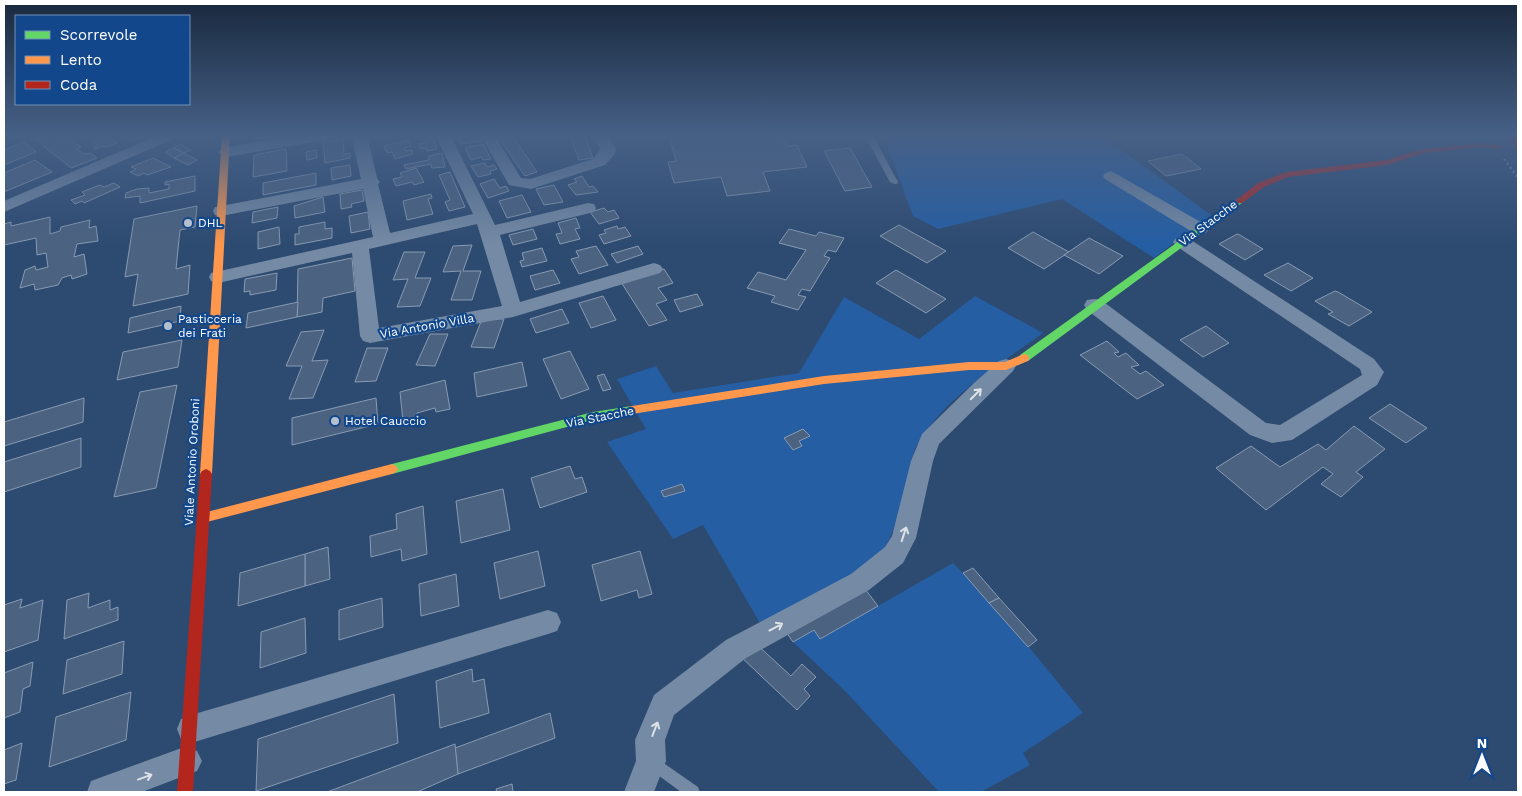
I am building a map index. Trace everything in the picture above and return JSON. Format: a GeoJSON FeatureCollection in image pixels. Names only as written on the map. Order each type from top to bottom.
{"type":"FeatureCollection","features":[{"type":"Feature","properties":{"kind":"street"},"geometry":{"type":"LineString","coordinates":[[4,206],[86,171]]}},
{"type":"Feature","properties":{"kind":"street","name":"Viale Antonio Oroboni"},"geometry":{"type":"LineString","coordinates":[[185,792],[224,171]]}},
{"type":"Feature","properties":{"kind":"street"},"geometry":{"type":"LineString","coordinates":[[369,171],[383,241]]}},
{"type":"Feature","properties":{"kind":"street"},"geometry":{"type":"LineString","coordinates":[[460,171],[486,224],[513,311]]}},
{"type":"Feature","properties":{"kind":"street"},"geometry":{"type":"LineString","coordinates":[[509,171],[515,182],[531,184],[570,171]]}},
{"type":"Feature","properties":{"kind":"street","name":"Via Stacche"},"geometry":{"type":"LineString","coordinates":[[203,518],[593,416],[824,380],[970,366],[1006,366],[1022,360],[1094,305],[1261,184],[1286,175],[1316,171]]}},
{"type":"Feature","properties":{"kind":"street"},"geometry":{"type":"LineString","coordinates":[[1111,176],[1200,229]]}},
{"type":"Feature","properties":{"kind":"street"},"geometry":{"type":"LineString","coordinates":[[221,211],[372,182]]}},
{"type":"Feature","properties":{"kind":"street"},"geometry":{"type":"LineString","coordinates":[[218,277],[383,241],[588,208]]}},
{"type":"Feature","properties":{"kind":"street"},"geometry":{"type":"LineString","coordinates":[[1094,305],[1258,429],[1272,434],[1284,434],[1370,380],[1374,372],[1367,364],[1182,242]]}},
{"type":"Feature","properties":{"kind":"street","name":"Via Antonio Villa"},"geometry":{"type":"LineString","coordinates":[[360,246],[370,336],[513,311],[654,269]]}},
{"type":"Feature","properties":{"kind":"street","name":"Via Stacche"},"geometry":{"type":"LineString","coordinates":[[639,792],[650,761],[650,740],[664,705],[736,649],[860,582],[894,555],[904,538],[922,461],[930,440],[981,388],[1006,366]]}},
{"type":"Feature","properties":{"kind":"street"},"geometry":{"type":"LineString","coordinates":[[190,729],[548,622]]}},
{"type":"Feature","properties":{"kind":"street"},"geometry":{"type":"LineString","coordinates":[[102,792],[187,761]]}},
{"type":"Feature","properties":{"kind":"lane"},"geometry":{"type":"LineString","coordinates":[[888,171],[894,182]]}},
{"type":"Feature","properties":{"kind":"lane"},"geometry":{"type":"LineString","coordinates":[[650,761],[693,792]]}},
{"type":"Feature","properties":{"kind":"shaded area"},"geometry":{"type":"Polygon","coordinates":[[[896,171],[1151,171],[1211,215],[1154,258],[1062,199],[938,229],[913,216],[896,171]]]}},
{"type":"Feature","properties":{"kind":"shaded area"},"geometry":{"type":"Polygon","coordinates":[[[975,296],[1043,333],[972,384],[940,414],[926,431],[914,452],[893,531],[885,547],[876,557],[846,579],[760,623],[703,525],[673,539],[607,442],[646,429],[617,379],[656,366],[673,393],[799,373],[844,297],[919,339],[975,296]]]}},
{"type":"Feature","properties":{"kind":"shaded area"},"geometry":{"type":"Polygon","coordinates":[[[953,563],[963,573],[973,568],[999,598],[1029,647],[1083,713],[1023,753],[1030,765],[981,792],[939,792],[845,691],[793,642],[862,585],[878,606],[953,563]]]}},
{"type":"Feature","properties":{"kind":"building"},"geometry":{"type":"Polygon","coordinates":[[[8,171],[52,172],[4,192],[4,173],[8,171]]]}},
{"type":"Feature","properties":{"kind":"building"},"geometry":{"type":"Polygon","coordinates":[[[159,171],[147,175],[144,173],[138,176],[130,172],[159,171]]]}},
{"type":"Feature","properties":{"kind":"building"},"geometry":{"type":"Polygon","coordinates":[[[253,171],[286,171],[253,177],[253,171]]]}},
{"type":"Feature","properties":{"kind":"building"},"geometry":{"type":"Polygon","coordinates":[[[331,171],[351,171],[351,176],[332,180],[331,171]]]}},
{"type":"Feature","properties":{"kind":"building"},"geometry":{"type":"Polygon","coordinates":[[[418,171],[424,182],[414,185],[412,182],[396,186],[393,179],[402,177],[400,173],[418,171]]]}},
{"type":"Feature","properties":{"kind":"building"},"geometry":{"type":"Polygon","coordinates":[[[474,171],[490,171],[491,174],[478,177],[474,171]]]}},
{"type":"Feature","properties":{"kind":"building"},"geometry":{"type":"Polygon","coordinates":[[[522,171],[537,172],[525,176],[522,171]]]}},
{"type":"Feature","properties":{"kind":"building"},"geometry":{"type":"Polygon","coordinates":[[[671,171],[771,171],[763,172],[770,191],[727,196],[721,177],[674,183],[671,171]]]}},
{"type":"Feature","properties":{"kind":"building"},"geometry":{"type":"Polygon","coordinates":[[[835,171],[863,171],[872,187],[845,191],[835,171]]]}},
{"type":"Feature","properties":{"kind":"building"},"geometry":{"type":"Polygon","coordinates":[[[1160,171],[1190,171],[1166,176],[1160,171]]]}},
{"type":"Feature","properties":{"kind":"building"},"geometry":{"type":"Polygon","coordinates":[[[450,172],[465,207],[449,211],[445,202],[450,200],[439,175],[450,172]]]}},
{"type":"Feature","properties":{"kind":"building"},"geometry":{"type":"Polygon","coordinates":[[[316,173],[316,185],[263,195],[263,183],[316,173]]]}},
{"type":"Feature","properties":{"kind":"building"},"geometry":{"type":"Polygon","coordinates":[[[195,176],[195,191],[140,203],[140,196],[125,198],[126,193],[137,189],[149,188],[149,193],[169,189],[169,184],[165,185],[165,182],[195,176]]]}},
{"type":"Feature","properties":{"kind":"building"},"geometry":{"type":"Polygon","coordinates":[[[582,176],[589,187],[593,186],[598,192],[576,195],[568,185],[577,182],[574,179],[582,176]]]}},
{"type":"Feature","properties":{"kind":"building"},"geometry":{"type":"Polygon","coordinates":[[[494,179],[500,188],[506,186],[509,191],[488,198],[480,184],[494,179]]]}},
{"type":"Feature","properties":{"kind":"building"},"geometry":{"type":"Polygon","coordinates":[[[114,183],[120,187],[84,203],[82,201],[75,204],[71,200],[85,195],[82,192],[100,185],[104,187],[114,183]]]}},
{"type":"Feature","properties":{"kind":"building"},"geometry":{"type":"Polygon","coordinates":[[[554,185],[563,202],[544,205],[536,189],[554,185]]]}},
{"type":"Feature","properties":{"kind":"building"},"geometry":{"type":"Polygon","coordinates":[[[362,190],[364,201],[351,204],[352,207],[341,209],[340,194],[362,190]]]}},
{"type":"Feature","properties":{"kind":"building"},"geometry":{"type":"Polygon","coordinates":[[[431,194],[432,198],[428,199],[433,214],[407,220],[403,201],[431,194]]]}},
{"type":"Feature","properties":{"kind":"building"},"geometry":{"type":"Polygon","coordinates":[[[522,195],[531,212],[507,218],[499,201],[522,195]]]}},
{"type":"Feature","properties":{"kind":"building"},"geometry":{"type":"Polygon","coordinates":[[[323,197],[325,212],[295,218],[294,206],[323,197]]]}},
{"type":"Feature","properties":{"kind":"building"},"geometry":{"type":"Polygon","coordinates":[[[197,206],[195,227],[180,230],[176,269],[190,265],[188,294],[133,306],[138,274],[125,277],[134,219],[197,206]]]}},
{"type":"Feature","properties":{"kind":"building"},"geometry":{"type":"Polygon","coordinates":[[[278,207],[277,218],[252,223],[253,212],[278,207]]]}},
{"type":"Feature","properties":{"kind":"building"},"geometry":{"type":"Polygon","coordinates":[[[604,208],[608,212],[614,210],[619,218],[599,224],[590,212],[604,208]]]}},
{"type":"Feature","properties":{"kind":"building"},"geometry":{"type":"Polygon","coordinates":[[[368,212],[370,229],[351,233],[349,216],[368,212]]]}},
{"type":"Feature","properties":{"kind":"building"},"geometry":{"type":"Polygon","coordinates":[[[50,217],[50,234],[60,231],[61,227],[90,220],[89,228],[96,226],[98,241],[77,244],[74,257],[84,254],[87,274],[72,279],[71,275],[62,278],[58,285],[35,290],[34,284],[20,288],[25,270],[35,266],[36,270],[48,267],[46,253],[37,255],[36,238],[4,245],[4,224],[11,222],[11,226],[50,217]]]}},
{"type":"Feature","properties":{"kind":"building"},"geometry":{"type":"Polygon","coordinates":[[[576,218],[580,228],[575,229],[580,239],[560,244],[556,234],[562,233],[558,223],[576,218]]]}},
{"type":"Feature","properties":{"kind":"building"},"geometry":{"type":"Polygon","coordinates":[[[325,222],[325,229],[332,228],[332,238],[295,245],[295,234],[299,234],[299,227],[325,222]]]}},
{"type":"Feature","properties":{"kind":"building"},"geometry":{"type":"Polygon","coordinates":[[[899,225],[946,251],[927,263],[880,236],[899,225]]]}},
{"type":"Feature","properties":{"kind":"building"},"geometry":{"type":"Polygon","coordinates":[[[617,226],[618,229],[625,227],[631,236],[604,244],[599,235],[606,233],[604,230],[617,226]]]}},
{"type":"Feature","properties":{"kind":"building"},"geometry":{"type":"Polygon","coordinates":[[[279,227],[280,244],[258,249],[258,232],[279,227]]]}},
{"type":"Feature","properties":{"kind":"building"},"geometry":{"type":"Polygon","coordinates":[[[533,229],[537,239],[513,245],[509,235],[533,229]]]}},
{"type":"Feature","properties":{"kind":"building"},"geometry":{"type":"Polygon","coordinates":[[[789,229],[816,236],[819,232],[844,238],[836,252],[828,250],[824,256],[830,258],[810,291],[802,289],[798,295],[806,297],[798,310],[771,302],[775,296],[747,288],[758,272],[786,280],[806,250],[779,243],[789,229]]]}},
{"type":"Feature","properties":{"kind":"building"},"geometry":{"type":"Polygon","coordinates":[[[1033,232],[1069,252],[1044,269],[1008,248],[1033,232]]]}},
{"type":"Feature","properties":{"kind":"building"},"geometry":{"type":"Polygon","coordinates":[[[1237,234],[1263,249],[1245,260],[1219,244],[1237,234]]]}},
{"type":"Feature","properties":{"kind":"building"},"geometry":{"type":"Polygon","coordinates":[[[1089,238],[1123,256],[1099,274],[1064,255],[1089,238]]]}},
{"type":"Feature","properties":{"kind":"building"},"geometry":{"type":"Polygon","coordinates":[[[472,245],[463,271],[481,271],[472,300],[451,300],[461,271],[443,272],[453,246],[472,245]]]}},
{"type":"Feature","properties":{"kind":"building"},"geometry":{"type":"Polygon","coordinates":[[[596,246],[608,265],[579,274],[571,259],[579,257],[576,251],[596,246]]]}},
{"type":"Feature","properties":{"kind":"building"},"geometry":{"type":"Polygon","coordinates":[[[638,246],[643,254],[617,263],[611,254],[638,246]]]}},
{"type":"Feature","properties":{"kind":"building"},"geometry":{"type":"Polygon","coordinates":[[[542,248],[547,261],[522,267],[520,261],[524,260],[522,253],[542,248]]]}},
{"type":"Feature","properties":{"kind":"building"},"geometry":{"type":"Polygon","coordinates":[[[404,252],[425,252],[415,278],[431,278],[420,306],[397,307],[408,279],[393,280],[404,252]]]}},
{"type":"Feature","properties":{"kind":"building"},"geometry":{"type":"Polygon","coordinates":[[[352,258],[355,291],[323,298],[322,312],[297,317],[298,269],[352,258]]]}},
{"type":"Feature","properties":{"kind":"building"},"geometry":{"type":"Polygon","coordinates":[[[1288,263],[1313,278],[1291,291],[1264,275],[1288,263]]]}},
{"type":"Feature","properties":{"kind":"building"},"geometry":{"type":"Polygon","coordinates":[[[664,269],[673,283],[658,288],[667,300],[656,304],[667,320],[649,326],[621,282],[664,269]]]}},
{"type":"Feature","properties":{"kind":"building"},"geometry":{"type":"Polygon","coordinates":[[[553,270],[560,283],[535,290],[530,276],[553,270]]]}},
{"type":"Feature","properties":{"kind":"building"},"geometry":{"type":"Polygon","coordinates":[[[896,270],[946,299],[926,313],[876,283],[896,270]]]}},
{"type":"Feature","properties":{"kind":"building"},"geometry":{"type":"Polygon","coordinates":[[[277,273],[276,290],[250,295],[250,291],[244,292],[245,279],[277,273]]]}},
{"type":"Feature","properties":{"kind":"building"},"geometry":{"type":"Polygon","coordinates":[[[1335,291],[1372,312],[1349,326],[1328,314],[1333,312],[1315,301],[1335,291]]]}},
{"type":"Feature","properties":{"kind":"building"},"geometry":{"type":"Polygon","coordinates":[[[697,294],[703,305],[680,312],[674,300],[697,294]]]}},
{"type":"Feature","properties":{"kind":"building"},"geometry":{"type":"Polygon","coordinates":[[[603,296],[616,320],[591,328],[579,303],[603,296]]]}},
{"type":"Feature","properties":{"kind":"building"},"geometry":{"type":"Polygon","coordinates":[[[298,302],[297,317],[246,328],[248,313],[298,302]]]}},
{"type":"Feature","properties":{"kind":"building"},"geometry":{"type":"Polygon","coordinates":[[[181,306],[180,321],[128,333],[130,318],[181,306]]]}},
{"type":"Feature","properties":{"kind":"building"},"geometry":{"type":"Polygon","coordinates":[[[562,309],[569,323],[536,333],[530,319],[562,309]]]}},
{"type":"Feature","properties":{"kind":"building"},"geometry":{"type":"Polygon","coordinates":[[[482,319],[504,319],[494,348],[471,347],[482,319]]]}},
{"type":"Feature","properties":{"kind":"building"},"geometry":{"type":"Polygon","coordinates":[[[1206,326],[1229,343],[1203,357],[1180,340],[1206,326]]]}},
{"type":"Feature","properties":{"kind":"building"},"geometry":{"type":"Polygon","coordinates":[[[324,330],[312,361],[328,360],[313,398],[289,399],[302,366],[286,366],[301,332],[324,330]]]}},
{"type":"Feature","properties":{"kind":"building"},"geometry":{"type":"Polygon","coordinates":[[[430,334],[448,334],[435,366],[416,365],[430,334]]]}},
{"type":"Feature","properties":{"kind":"building"},"geometry":{"type":"Polygon","coordinates":[[[182,340],[178,367],[117,380],[123,352],[182,340]]]}},
{"type":"Feature","properties":{"kind":"building"},"geometry":{"type":"Polygon","coordinates":[[[1107,341],[1119,352],[1114,353],[1118,357],[1126,353],[1139,365],[1131,367],[1140,374],[1146,371],[1164,385],[1137,399],[1080,355],[1107,341]]]}},
{"type":"Feature","properties":{"kind":"building"},"geometry":{"type":"Polygon","coordinates":[[[367,348],[388,348],[376,381],[355,382],[367,348]]]}},
{"type":"Feature","properties":{"kind":"building"},"geometry":{"type":"Polygon","coordinates":[[[570,351],[589,389],[561,399],[543,359],[570,351]]]}},
{"type":"Feature","properties":{"kind":"building"},"geometry":{"type":"Polygon","coordinates":[[[522,362],[527,386],[477,397],[474,373],[522,362]]]}},
{"type":"Feature","properties":{"kind":"building"},"geometry":{"type":"Polygon","coordinates":[[[604,374],[611,389],[603,391],[597,376],[604,374]]]}},
{"type":"Feature","properties":{"kind":"building"},"geometry":{"type":"Polygon","coordinates":[[[445,380],[450,409],[436,412],[435,408],[417,413],[417,418],[403,422],[400,392],[445,380]]]}},
{"type":"Feature","properties":{"kind":"building"},"geometry":{"type":"Polygon","coordinates":[[[177,385],[156,488],[114,497],[140,392],[177,385]]]}},
{"type":"Feature","properties":{"kind":"building"},"geometry":{"type":"Polygon","coordinates":[[[84,398],[83,422],[4,446],[4,422],[84,398]]]}},
{"type":"Feature","properties":{"kind":"building","name":"Hotel Cauccio"},"geometry":{"type":"Polygon","coordinates":[[[376,398],[378,424],[292,445],[292,418],[376,398]]]}},
{"type":"Feature","properties":{"kind":"building"},"geometry":{"type":"Polygon","coordinates":[[[1390,404],[1427,428],[1406,443],[1369,418],[1390,404]]]}},
{"type":"Feature","properties":{"kind":"building"},"geometry":{"type":"Polygon","coordinates":[[[1354,426],[1385,449],[1356,472],[1363,477],[1341,497],[1321,484],[1333,474],[1323,467],[1266,510],[1216,468],[1251,446],[1280,467],[1318,444],[1326,450],[1354,426]]]}},
{"type":"Feature","properties":{"kind":"building"},"geometry":{"type":"Polygon","coordinates":[[[803,429],[810,436],[799,441],[802,446],[793,450],[784,438],[803,429]]]}},
{"type":"Feature","properties":{"kind":"building"},"geometry":{"type":"Polygon","coordinates":[[[81,438],[81,467],[4,492],[4,462],[81,438]]]}},
{"type":"Feature","properties":{"kind":"building"},"geometry":{"type":"Polygon","coordinates":[[[570,466],[575,479],[582,477],[587,492],[540,508],[531,478],[570,466]]]}},
{"type":"Feature","properties":{"kind":"building"},"geometry":{"type":"Polygon","coordinates":[[[682,484],[685,491],[664,497],[661,491],[682,484]]]}},
{"type":"Feature","properties":{"kind":"building"},"geometry":{"type":"Polygon","coordinates":[[[503,489],[510,530],[461,543],[456,501],[503,489]]]}},
{"type":"Feature","properties":{"kind":"building"},"geometry":{"type":"Polygon","coordinates":[[[423,506],[427,554],[402,561],[401,549],[371,557],[370,536],[397,529],[396,514],[423,506]]]}},
{"type":"Feature","properties":{"kind":"building"},"geometry":{"type":"Polygon","coordinates":[[[328,547],[330,579],[305,586],[305,554],[328,547]]]}},
{"type":"Feature","properties":{"kind":"building"},"geometry":{"type":"Polygon","coordinates":[[[538,551],[545,586],[500,599],[494,563],[538,551]]]}},
{"type":"Feature","properties":{"kind":"building"},"geometry":{"type":"Polygon","coordinates":[[[640,551],[652,594],[639,598],[637,590],[601,601],[592,565],[640,551]]]}},
{"type":"Feature","properties":{"kind":"building"},"geometry":{"type":"Polygon","coordinates":[[[305,554],[305,586],[238,606],[240,573],[305,554]]]}},
{"type":"Feature","properties":{"kind":"building"},"geometry":{"type":"Polygon","coordinates":[[[973,568],[999,598],[989,603],[963,573],[973,568]]]}},
{"type":"Feature","properties":{"kind":"building"},"geometry":{"type":"Polygon","coordinates":[[[456,574],[459,606],[421,616],[419,584],[456,574]]]}},
{"type":"Feature","properties":{"kind":"building"},"geometry":{"type":"Polygon","coordinates":[[[862,585],[878,606],[820,639],[814,630],[793,642],[784,629],[862,585]]]}},
{"type":"Feature","properties":{"kind":"building"},"geometry":{"type":"Polygon","coordinates":[[[89,593],[88,608],[110,600],[110,610],[118,607],[118,620],[64,639],[67,600],[89,593]]]}},
{"type":"Feature","properties":{"kind":"building"},"geometry":{"type":"Polygon","coordinates":[[[382,598],[383,627],[339,640],[339,610],[382,598]]]}},
{"type":"Feature","properties":{"kind":"building"},"geometry":{"type":"Polygon","coordinates":[[[999,598],[1037,640],[1028,647],[989,603],[999,598]]]}},
{"type":"Feature","properties":{"kind":"building"},"geometry":{"type":"Polygon","coordinates":[[[22,599],[20,608],[43,600],[38,640],[4,652],[4,605],[22,599]]]}},
{"type":"Feature","properties":{"kind":"building"},"geometry":{"type":"Polygon","coordinates":[[[305,618],[306,653],[260,668],[261,632],[305,618]]]}},
{"type":"Feature","properties":{"kind":"building"},"geometry":{"type":"Polygon","coordinates":[[[124,641],[122,674],[63,694],[67,660],[124,641]]]}},
{"type":"Feature","properties":{"kind":"building"},"geometry":{"type":"Polygon","coordinates":[[[754,642],[791,676],[802,664],[816,677],[804,689],[810,696],[797,710],[740,656],[754,642]]]}},
{"type":"Feature","properties":{"kind":"building"},"geometry":{"type":"Polygon","coordinates":[[[33,662],[30,686],[23,689],[20,712],[4,718],[4,673],[33,662]]]}},
{"type":"Feature","properties":{"kind":"building"},"geometry":{"type":"Polygon","coordinates":[[[472,669],[473,682],[484,679],[489,713],[440,728],[436,681],[472,669]]]}},
{"type":"Feature","properties":{"kind":"building"},"geometry":{"type":"Polygon","coordinates":[[[131,692],[126,740],[49,767],[56,717],[131,692]]]}},
{"type":"Feature","properties":{"kind":"building"},"geometry":{"type":"Polygon","coordinates":[[[394,694],[398,743],[256,791],[258,739],[394,694]]]}},
{"type":"Feature","properties":{"kind":"building"},"geometry":{"type":"Polygon","coordinates":[[[550,713],[555,738],[458,774],[455,748],[550,713]]]}},
{"type":"Feature","properties":{"kind":"building"},"geometry":{"type":"Polygon","coordinates":[[[22,743],[16,780],[4,784],[4,750],[22,743]]]}},
{"type":"Feature","properties":{"kind":"building"},"geometry":{"type":"Polygon","coordinates":[[[455,744],[458,774],[417,792],[327,792],[455,744]]]}},
{"type":"Feature","properties":{"kind":"building"},"geometry":{"type":"Polygon","coordinates":[[[512,784],[513,792],[497,792],[496,789],[512,784]]]}},
{"type":"Feature","properties":{"kind":"traffic: fast"},"geometry":{"type":"LineString","coordinates":[[1024,358],[1239,201]]}},
{"type":"Feature","properties":{"kind":"traffic: fast"},"geometry":{"type":"LineString","coordinates":[[392,469],[593,416],[632,410]]}},
{"type":"Feature","properties":{"kind":"traffic: slow"},"geometry":{"type":"LineString","coordinates":[[206,474],[224,171]]}},
{"type":"Feature","properties":{"kind":"traffic: slow"},"geometry":{"type":"LineString","coordinates":[[632,410],[824,380],[969,366],[1006,366],[1024,358]]}},
{"type":"Feature","properties":{"kind":"traffic: slow"},"geometry":{"type":"LineString","coordinates":[[203,518],[392,469]]}},
{"type":"Feature","properties":{"kind":"traffic: jam"},"geometry":{"type":"LineString","coordinates":[[1239,201],[1261,185],[1286,175],[1316,171]]}},
{"type":"Feature","properties":{"kind":"traffic: jam"},"geometry":{"type":"LineString","coordinates":[[185,792],[206,474]]}},
{"type":"Feature","properties":{"kind":"place","name":"DHL"},"geometry":{"type":"Point","coordinates":[188,223]}},
{"type":"Feature","properties":{"kind":"place","name":"Pasticceria dei Frati"},"geometry":{"type":"Point","coordinates":[168,326]}},
{"type":"Feature","properties":{"kind":"place","name":"Hotel Cauccio"},"geometry":{"type":"Point","coordinates":[335,421]}}]}
